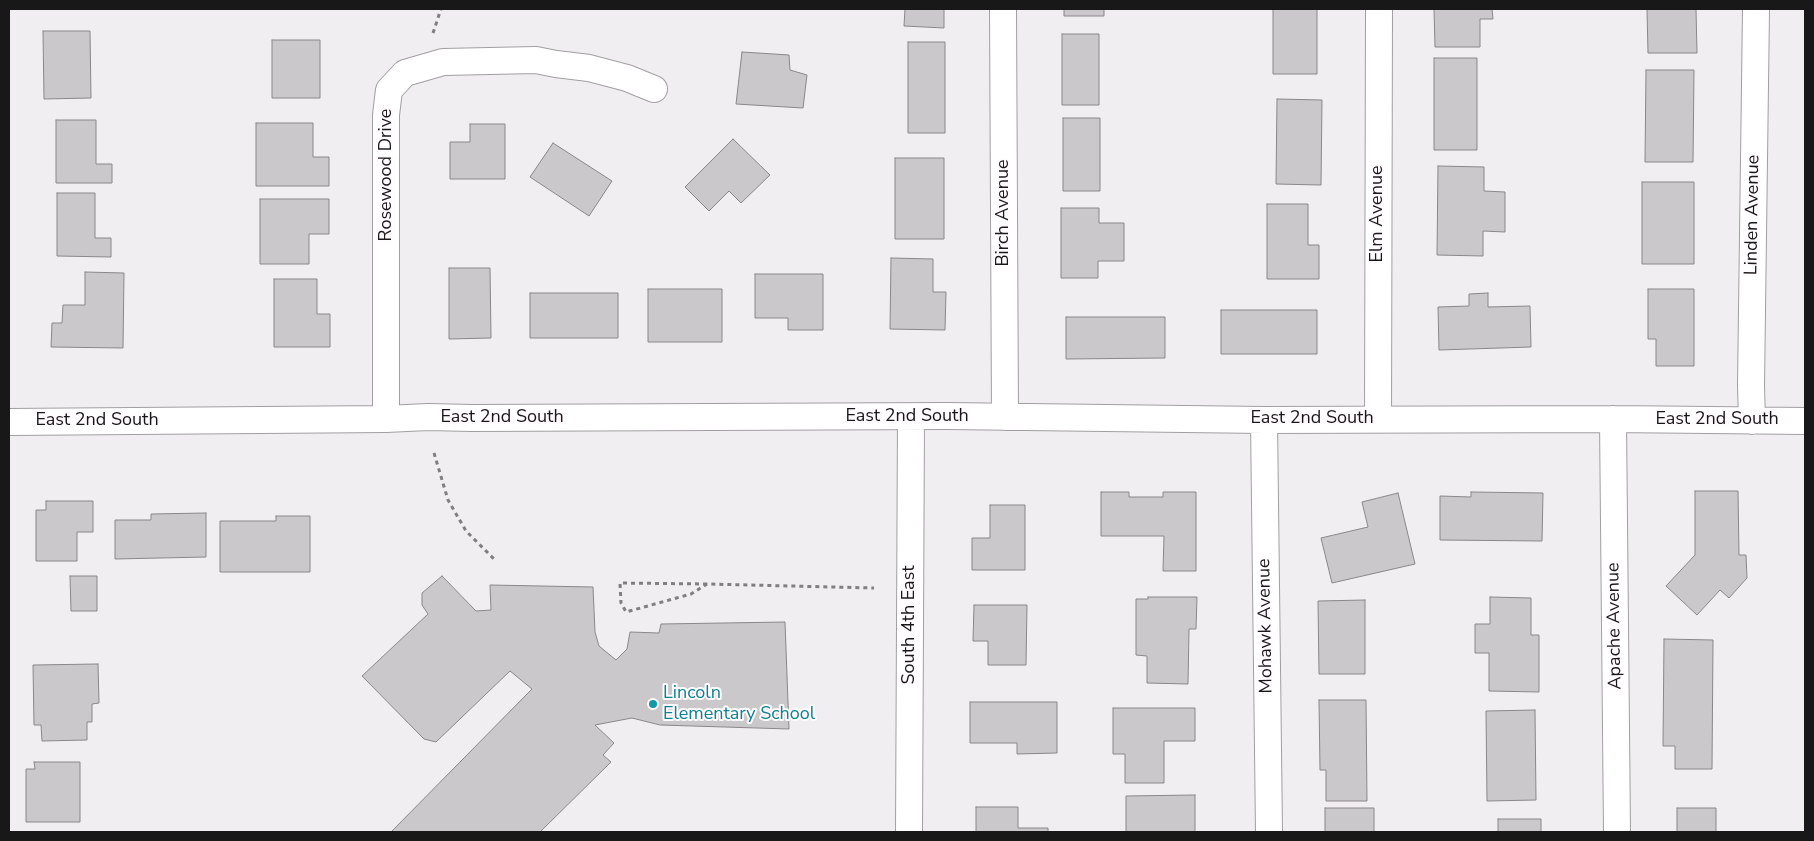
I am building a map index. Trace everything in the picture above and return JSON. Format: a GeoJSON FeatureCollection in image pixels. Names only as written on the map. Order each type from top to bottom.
{"type":"FeatureCollection","features":[{"type":"Feature","properties":{"kind":"street","name":"Birch Avenue"},"geometry":{"type":"LineString","coordinates":[[1003,9],[1005,417]]}},
{"type":"Feature","properties":{"kind":"street","name":"Elm Avenue"},"geometry":{"type":"LineString","coordinates":[[1378,9],[1378,419]]}},
{"type":"Feature","properties":{"kind":"street","name":"Linden Avenue"},"geometry":{"type":"LineString","coordinates":[[1752,421],[1756,9]]}},
{"type":"Feature","properties":{"kind":"street","name":"Rosewood Drive"},"geometry":{"type":"LineString","coordinates":[[386,419],[386,115],[389,90],[405,73],[443,62],[536,60],[589,68],[627,78],[654,89]]}},
{"type":"Feature","properties":{"kind":"street","name":"East 2nd South"},"geometry":{"type":"LineString","coordinates":[[9,422],[428,417],[1005,417],[1264,420],[1612,419],[1805,421]]}},
{"type":"Feature","properties":{"kind":"street","name":"South 4th East"},"geometry":{"type":"LineString","coordinates":[[909,832],[911,418]]}},
{"type":"Feature","properties":{"kind":"street","name":"Apache Avenue"},"geometry":{"type":"LineString","coordinates":[[1612,419],[1617,832]]}},
{"type":"Feature","properties":{"kind":"street","name":"Mohawk Avenue"},"geometry":{"type":"LineString","coordinates":[[1264,420],[1268,832]]}},
{"type":"Feature","properties":{"kind":"path"},"geometry":{"type":"LineString","coordinates":[[433,33],[441,9]]}},
{"type":"Feature","properties":{"kind":"path"},"geometry":{"type":"LineString","coordinates":[[434,453],[448,500],[466,531],[496,560]]}},
{"type":"Feature","properties":{"kind":"path"},"geometry":{"type":"LineString","coordinates":[[708,584],[691,594],[626,612],[621,603],[620,583],[708,584],[874,588]]}},
{"type":"Feature","properties":{"kind":"building"},"geometry":{"type":"Polygon","coordinates":[[[905,9],[944,9],[944,28],[904,26],[905,9]]]}},
{"type":"Feature","properties":{"kind":"building"},"geometry":{"type":"Polygon","coordinates":[[[1064,9],[1104,9],[1104,16],[1064,16],[1064,9]]]}},
{"type":"Feature","properties":{"kind":"building"},"geometry":{"type":"Polygon","coordinates":[[[1273,9],[1317,9],[1317,74],[1273,74],[1273,9]]]}},
{"type":"Feature","properties":{"kind":"building"},"geometry":{"type":"Polygon","coordinates":[[[1434,9],[1492,9],[1493,19],[1480,19],[1480,47],[1435,47],[1434,9]]]}},
{"type":"Feature","properties":{"kind":"building"},"geometry":{"type":"Polygon","coordinates":[[[1647,9],[1696,9],[1697,53],[1648,53],[1647,9]]]}},
{"type":"Feature","properties":{"kind":"building"},"geometry":{"type":"Polygon","coordinates":[[[43,31],[90,31],[91,98],[44,99],[43,31]]]}},
{"type":"Feature","properties":{"kind":"building"},"geometry":{"type":"Polygon","coordinates":[[[1062,34],[1099,34],[1099,105],[1062,105],[1062,34]]]}},
{"type":"Feature","properties":{"kind":"building"},"geometry":{"type":"Polygon","coordinates":[[[272,40],[320,40],[320,98],[272,98],[272,40]]]}},
{"type":"Feature","properties":{"kind":"building"},"geometry":{"type":"Polygon","coordinates":[[[908,42],[945,42],[945,133],[908,133],[908,42]]]}},
{"type":"Feature","properties":{"kind":"building"},"geometry":{"type":"Polygon","coordinates":[[[742,52],[789,55],[790,70],[807,75],[803,108],[736,104],[742,52]]]}},
{"type":"Feature","properties":{"kind":"building"},"geometry":{"type":"Polygon","coordinates":[[[1434,58],[1477,58],[1477,150],[1434,150],[1434,58]]]}},
{"type":"Feature","properties":{"kind":"building"},"geometry":{"type":"Polygon","coordinates":[[[1646,70],[1694,70],[1693,162],[1645,162],[1646,70]]]}},
{"type":"Feature","properties":{"kind":"building"},"geometry":{"type":"Polygon","coordinates":[[[1277,99],[1322,100],[1321,185],[1276,184],[1277,99]]]}},
{"type":"Feature","properties":{"kind":"building"},"geometry":{"type":"Polygon","coordinates":[[[1063,118],[1100,118],[1100,191],[1063,191],[1063,118]]]}},
{"type":"Feature","properties":{"kind":"building"},"geometry":{"type":"Polygon","coordinates":[[[56,120],[96,120],[96,164],[112,164],[112,183],[56,183],[56,120]]]}},
{"type":"Feature","properties":{"kind":"building"},"geometry":{"type":"Polygon","coordinates":[[[256,123],[313,123],[313,157],[329,157],[329,186],[256,186],[256,123]]]}},
{"type":"Feature","properties":{"kind":"building"},"geometry":{"type":"Polygon","coordinates":[[[470,124],[505,124],[505,179],[450,179],[450,142],[470,142],[470,124]]]}},
{"type":"Feature","properties":{"kind":"building"},"geometry":{"type":"Polygon","coordinates":[[[733,139],[770,175],[741,203],[729,191],[709,211],[685,187],[733,139]]]}},
{"type":"Feature","properties":{"kind":"building"},"geometry":{"type":"Polygon","coordinates":[[[553,143],[612,181],[589,216],[530,177],[553,143]]]}},
{"type":"Feature","properties":{"kind":"building"},"geometry":{"type":"Polygon","coordinates":[[[895,158],[944,158],[944,239],[895,239],[895,158]]]}},
{"type":"Feature","properties":{"kind":"building"},"geometry":{"type":"Polygon","coordinates":[[[1438,166],[1484,167],[1484,191],[1505,192],[1505,232],[1483,231],[1483,256],[1437,255],[1438,166]]]}},
{"type":"Feature","properties":{"kind":"building"},"geometry":{"type":"Polygon","coordinates":[[[1642,182],[1694,182],[1694,264],[1642,264],[1642,182]]]}},
{"type":"Feature","properties":{"kind":"building"},"geometry":{"type":"Polygon","coordinates":[[[57,193],[95,193],[95,238],[111,238],[111,257],[57,256],[57,193]]]}},
{"type":"Feature","properties":{"kind":"building"},"geometry":{"type":"Polygon","coordinates":[[[260,199],[329,199],[329,234],[309,234],[309,264],[260,264],[260,199]]]}},
{"type":"Feature","properties":{"kind":"building"},"geometry":{"type":"Polygon","coordinates":[[[1267,204],[1308,204],[1308,245],[1319,245],[1319,279],[1267,279],[1267,204]]]}},
{"type":"Feature","properties":{"kind":"building"},"geometry":{"type":"Polygon","coordinates":[[[1061,208],[1099,208],[1099,223],[1124,223],[1124,261],[1098,261],[1098,278],[1061,278],[1061,208]]]}},
{"type":"Feature","properties":{"kind":"building"},"geometry":{"type":"Polygon","coordinates":[[[891,258],[933,259],[933,292],[946,292],[945,330],[890,329],[891,258]]]}},
{"type":"Feature","properties":{"kind":"building"},"geometry":{"type":"Polygon","coordinates":[[[449,268],[490,268],[491,338],[449,339],[449,268]]]}},
{"type":"Feature","properties":{"kind":"building"},"geometry":{"type":"Polygon","coordinates":[[[85,272],[124,273],[123,348],[51,347],[52,323],[62,323],[63,305],[85,305],[85,272]]]}},
{"type":"Feature","properties":{"kind":"building"},"geometry":{"type":"Polygon","coordinates":[[[755,274],[823,274],[823,330],[788,330],[788,318],[755,318],[755,274]]]}},
{"type":"Feature","properties":{"kind":"building"},"geometry":{"type":"Polygon","coordinates":[[[274,279],[317,279],[317,314],[330,314],[330,347],[274,347],[274,279]]]}},
{"type":"Feature","properties":{"kind":"building"},"geometry":{"type":"Polygon","coordinates":[[[648,289],[722,289],[722,342],[648,342],[648,289]]]}},
{"type":"Feature","properties":{"kind":"building"},"geometry":{"type":"Polygon","coordinates":[[[1648,289],[1694,289],[1694,366],[1656,366],[1656,339],[1648,339],[1648,289]]]}},
{"type":"Feature","properties":{"kind":"building"},"geometry":{"type":"Polygon","coordinates":[[[530,293],[618,293],[618,338],[530,338],[530,293]]]}},
{"type":"Feature","properties":{"kind":"building"},"geometry":{"type":"Polygon","coordinates":[[[1488,293],[1488,307],[1530,306],[1531,347],[1439,350],[1438,307],[1469,306],[1469,294],[1488,293]]]}},
{"type":"Feature","properties":{"kind":"building"},"geometry":{"type":"Polygon","coordinates":[[[1221,310],[1317,310],[1317,354],[1221,354],[1221,310]]]}},
{"type":"Feature","properties":{"kind":"building"},"geometry":{"type":"Polygon","coordinates":[[[1066,317],[1165,317],[1165,358],[1066,359],[1066,317]]]}},
{"type":"Feature","properties":{"kind":"building"},"geometry":{"type":"Polygon","coordinates":[[[1695,491],[1738,491],[1739,555],[1746,555],[1747,578],[1729,598],[1720,590],[1697,615],[1666,586],[1695,555],[1695,491]]]}},
{"type":"Feature","properties":{"kind":"building"},"geometry":{"type":"Polygon","coordinates":[[[1101,492],[1129,492],[1129,497],[1163,497],[1163,492],[1196,492],[1196,571],[1163,571],[1164,536],[1101,536],[1101,492]]]}},
{"type":"Feature","properties":{"kind":"building"},"geometry":{"type":"Polygon","coordinates":[[[1471,492],[1543,493],[1542,541],[1440,540],[1440,496],[1471,497],[1471,492]]]}},
{"type":"Feature","properties":{"kind":"building"},"geometry":{"type":"Polygon","coordinates":[[[1398,493],[1415,564],[1332,583],[1321,538],[1368,527],[1362,502],[1398,493]]]}},
{"type":"Feature","properties":{"kind":"building"},"geometry":{"type":"Polygon","coordinates":[[[46,501],[93,501],[93,532],[77,532],[77,561],[36,561],[36,510],[46,510],[46,501]]]}},
{"type":"Feature","properties":{"kind":"building"},"geometry":{"type":"Polygon","coordinates":[[[990,505],[1025,505],[1025,570],[972,570],[972,538],[990,538],[990,505]]]}},
{"type":"Feature","properties":{"kind":"building"},"geometry":{"type":"Polygon","coordinates":[[[206,513],[206,557],[115,559],[115,520],[151,520],[151,514],[206,513]]]}},
{"type":"Feature","properties":{"kind":"building"},"geometry":{"type":"Polygon","coordinates":[[[276,516],[310,516],[310,572],[220,572],[220,521],[276,521],[276,516]]]}},
{"type":"Feature","properties":{"kind":"building"},"geometry":{"type":"Polygon","coordinates":[[[70,576],[97,576],[97,611],[71,611],[70,576]]]}},
{"type":"Feature","properties":{"kind":"building","name":"Lincoln Elementary School"},"geometry":{"type":"Polygon","coordinates":[[[442,576],[476,611],[491,610],[490,585],[593,587],[595,632],[599,646],[616,660],[627,649],[630,632],[659,633],[661,624],[785,622],[789,729],[660,725],[632,718],[595,725],[614,743],[603,755],[611,762],[540,832],[391,832],[532,689],[510,671],[436,742],[424,739],[362,676],[428,614],[422,605],[422,593],[442,576]]]}},
{"type":"Feature","properties":{"kind":"building"},"geometry":{"type":"Polygon","coordinates":[[[1148,597],[1197,597],[1196,629],[1189,629],[1188,684],[1147,683],[1147,656],[1136,655],[1136,599],[1148,599],[1148,597]]]}},
{"type":"Feature","properties":{"kind":"building"},"geometry":{"type":"Polygon","coordinates":[[[1490,597],[1531,598],[1531,635],[1539,635],[1539,692],[1489,691],[1489,653],[1475,653],[1475,624],[1490,624],[1490,597]]]}},
{"type":"Feature","properties":{"kind":"building"},"geometry":{"type":"Polygon","coordinates":[[[1365,600],[1365,674],[1319,674],[1318,601],[1365,600]]]}},
{"type":"Feature","properties":{"kind":"building"},"geometry":{"type":"Polygon","coordinates":[[[974,605],[1027,605],[1026,665],[988,665],[988,641],[973,641],[974,605]]]}},
{"type":"Feature","properties":{"kind":"building"},"geometry":{"type":"Polygon","coordinates":[[[1664,639],[1713,640],[1712,769],[1675,769],[1675,746],[1663,746],[1664,639]]]}},
{"type":"Feature","properties":{"kind":"building"},"geometry":{"type":"Polygon","coordinates":[[[98,664],[99,703],[92,704],[92,722],[87,722],[87,740],[42,741],[41,725],[34,725],[33,665],[98,664]]]}},
{"type":"Feature","properties":{"kind":"building"},"geometry":{"type":"Polygon","coordinates":[[[1319,700],[1366,700],[1367,801],[1326,801],[1326,770],[1320,770],[1319,700]]]}},
{"type":"Feature","properties":{"kind":"building"},"geometry":{"type":"Polygon","coordinates":[[[970,702],[1057,702],[1057,753],[1017,754],[1017,743],[970,743],[970,702]]]}},
{"type":"Feature","properties":{"kind":"building"},"geometry":{"type":"Polygon","coordinates":[[[1113,708],[1195,708],[1195,741],[1164,741],[1164,783],[1125,783],[1125,754],[1113,754],[1113,708]]]}},
{"type":"Feature","properties":{"kind":"building"},"geometry":{"type":"Polygon","coordinates":[[[1535,710],[1536,800],[1487,801],[1486,711],[1535,710]]]}},
{"type":"Feature","properties":{"kind":"building"},"geometry":{"type":"Polygon","coordinates":[[[34,762],[80,762],[80,822],[26,822],[26,769],[35,769],[34,762]]]}},
{"type":"Feature","properties":{"kind":"building"},"geometry":{"type":"Polygon","coordinates":[[[1195,795],[1195,832],[1126,832],[1126,796],[1195,795]]]}},
{"type":"Feature","properties":{"kind":"building"},"geometry":{"type":"Polygon","coordinates":[[[976,807],[1018,807],[1018,828],[1048,828],[1048,832],[976,832],[976,807]]]}},
{"type":"Feature","properties":{"kind":"building"},"geometry":{"type":"Polygon","coordinates":[[[1325,808],[1374,808],[1374,832],[1325,832],[1325,808]]]}},
{"type":"Feature","properties":{"kind":"building"},"geometry":{"type":"Polygon","coordinates":[[[1677,808],[1716,808],[1716,832],[1677,832],[1677,808]]]}},
{"type":"Feature","properties":{"kind":"building"},"geometry":{"type":"Polygon","coordinates":[[[1498,819],[1541,819],[1541,832],[1498,832],[1498,819]]]}},
{"type":"Feature","properties":{"kind":"place","name":"Lincoln Elementary School"},"geometry":{"type":"Point","coordinates":[653,704]}}]}
